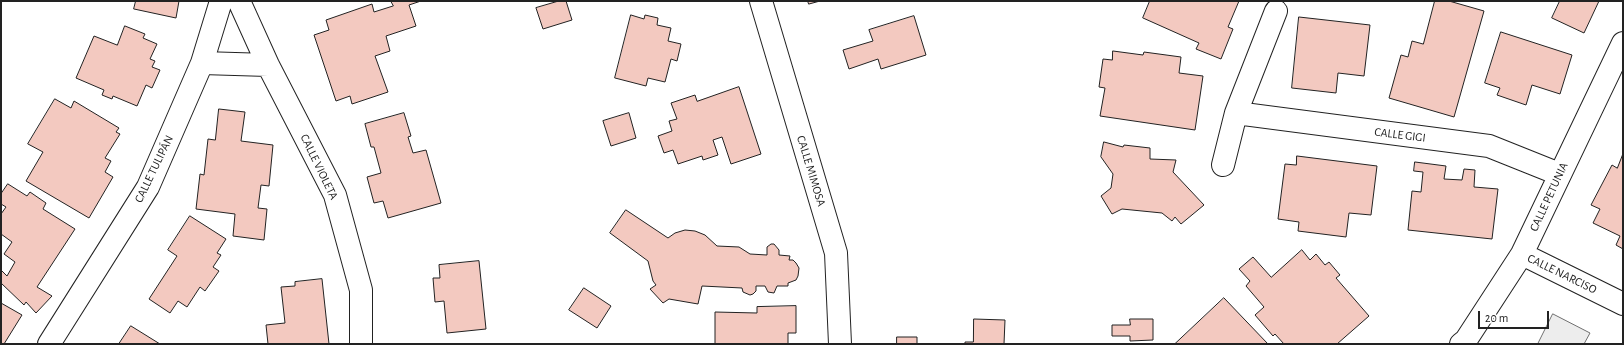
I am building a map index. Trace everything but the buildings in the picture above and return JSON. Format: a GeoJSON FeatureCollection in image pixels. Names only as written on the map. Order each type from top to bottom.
{"type":"FeatureCollection","features":[{"type":"Feature","properties":{"kind":"street","name":"CALLE TULIPÁN"},"geometry":{"type":"LineString","coordinates":[[49,344],[148,187],[202,63],[222,1]]}},
{"type":"Feature","properties":{"kind":"street","name":"CALLE VIOLETA"},"geometry":{"type":"LineString","coordinates":[[239,1],[268,65],[335,195],[361,290],[361,344]]}},
{"type":"Feature","properties":{"kind":"street","name":"CALLE MIMOSA"},"geometry":{"type":"LineString","coordinates":[[761,1],[836,252],[840,344]]}},
{"type":"Feature","properties":{"kind":"street"},"geometry":{"type":"LineString","coordinates":[[1223,165],[1236,113],[1276,11]]}},
{"type":"Feature","properties":{"kind":"street","name":"CALLE PETUNIA"},"geometry":{"type":"LineString","coordinates":[[1461,344],[1466,340],[1522,254],[1623,43]]}},
{"type":"Feature","properties":{"kind":"street"},"geometry":{"type":"LineString","coordinates":[[202,63],[268,65]]}},
{"type":"Feature","properties":{"kind":"street","name":"CALLE GIGI"},"geometry":{"type":"LineString","coordinates":[[1236,113],[1489,146],[1559,174]]}},
{"type":"Feature","properties":{"kind":"street","name":"CALLE NARCISO"},"geometry":{"type":"LineString","coordinates":[[1522,254],[1623,304]]}},
{"type":"Feature","properties":{"kind":"shaded area"},"geometry":{"type":"Polygon","coordinates":[[[1553,314],[1590,333],[1584,344],[1538,344],[1553,314]]]}}]}
